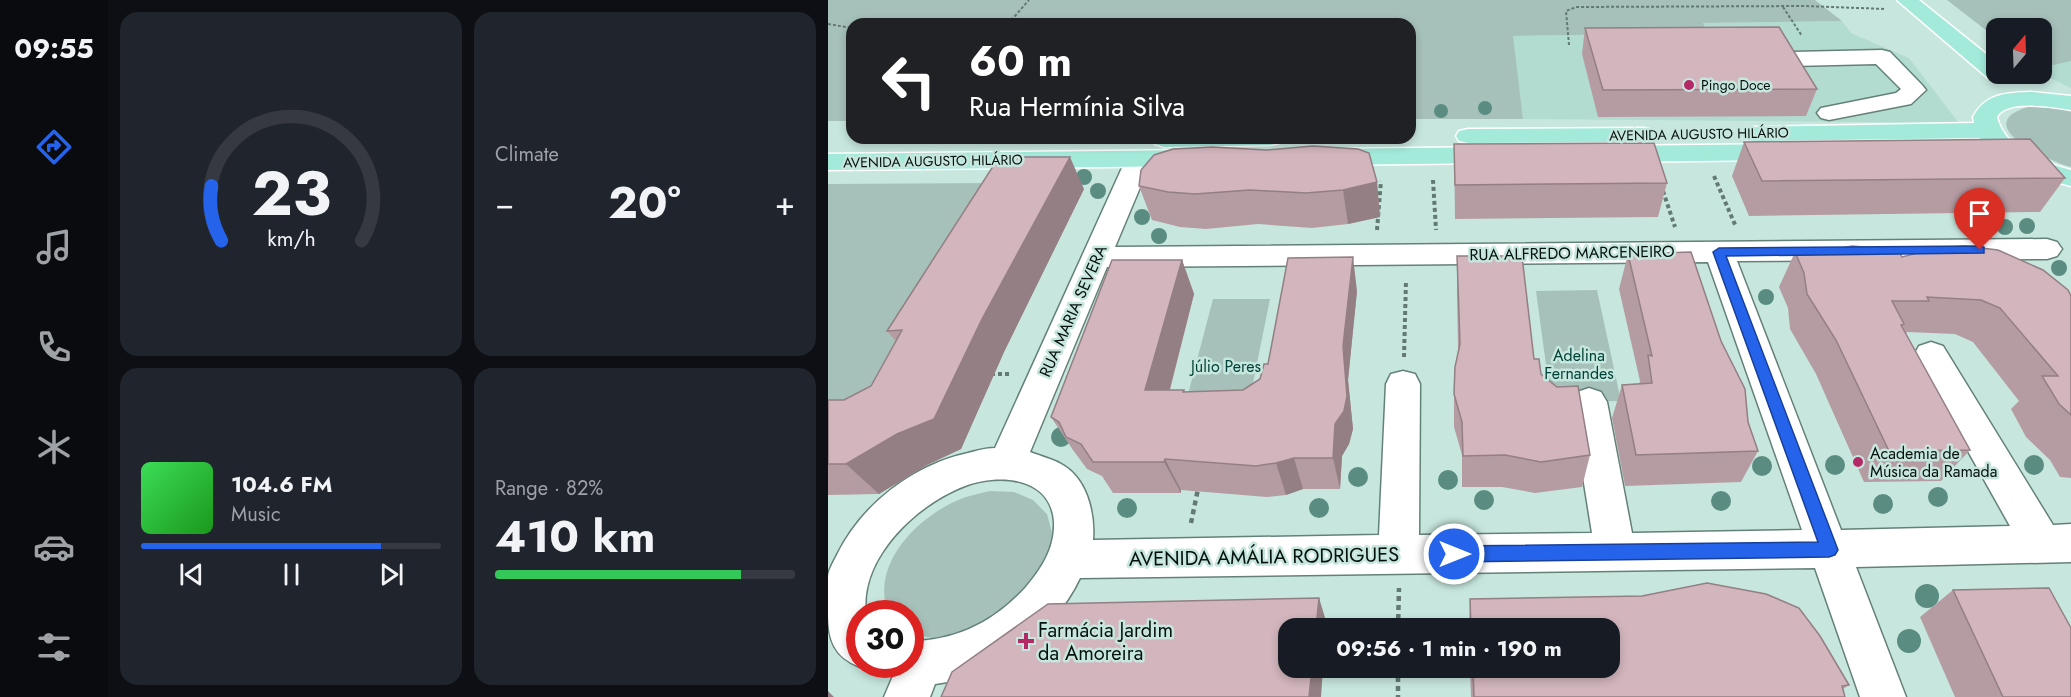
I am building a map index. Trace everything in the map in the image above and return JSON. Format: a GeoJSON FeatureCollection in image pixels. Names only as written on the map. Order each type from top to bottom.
{"type":"FeatureCollection","features":[{"type":"Feature","properties":{"kind":"main road"},"geometry":{"type":"LineString","coordinates":[[1920,3],[1986,43]]}},
{"type":"Feature","properties":{"kind":"main road"},"geometry":{"type":"LineString","coordinates":[[1920,3],[1986,63]]}},
{"type":"Feature","properties":{"kind":"main road"},"geometry":{"type":"LineString","coordinates":[[2005,84],[2010,99]]}},
{"type":"Feature","properties":{"kind":"main road"},"geometry":{"type":"LineString","coordinates":[[2040,84],[2065,102]]}},
{"type":"Feature","properties":{"kind":"main road","name":"AVENIDA AUGUSTO HILÁRIO"},"geometry":{"type":"LineString","coordinates":[[1416,136],[1813,85],[1988,130]]}},
{"type":"Feature","properties":{"kind":"main road"},"geometry":{"type":"LineString","coordinates":[[2065,102],[2032,98],[2010,99],[1997,104],[1988,111],[1985,120],[1996,142],[2011,153],[2033,165],[2071,178]]}},
{"type":"Feature","properties":{"kind":"main road","name":"AVENIDA AUGUSTO HILÁRIO"},"geometry":{"type":"LineString","coordinates":[[828,142],[846,142]]}},
{"type":"Feature","properties":{"kind":"main road","name":"AVENIDA AUGUSTO HILÁRIO"},"geometry":{"type":"LineString","coordinates":[[929,144],[1283,151],[1383,156],[1969,150],[2011,153]]}},
{"type":"Feature","properties":{"kind":"main road","name":"AVENIDA AUGUSTO HILÁRIO"},"geometry":{"type":"LineString","coordinates":[[828,162],[1139,159],[1283,151]]}},
{"type":"Feature","properties":{"kind":"street","name":"RUA MARIA SEVERA"},"geometry":{"type":"LineString","coordinates":[[1006,464],[1139,159]]}},
{"type":"Feature","properties":{"kind":"street","name":"RUA ALFREDO MARCENEIRO"},"geometry":{"type":"LineString","coordinates":[[1097,257],[2047,249]]}},
{"type":"Feature","properties":{"kind":"street"},"geometry":{"type":"LineString","coordinates":[[1716,252],[1883,697]]}},
{"type":"Feature","properties":{"kind":"street"},"geometry":{"type":"LineString","coordinates":[[1931,355],[2056,544]]}},
{"type":"Feature","properties":{"kind":"street"},"geometry":{"type":"LineString","coordinates":[[1399,554],[1403,384]]}},
{"type":"Feature","properties":{"kind":"street"},"geometry":{"type":"LineString","coordinates":[[1589,402],[1615,552]]}},
{"type":"Feature","properties":{"kind":"street"},"geometry":{"type":"LineString","coordinates":[[846,623],[841,560],[894,509],[920,490],[959,472],[979,466],[1006,464],[1035,468],[1057,482],[1072,501],[1075,528],[1069,559],[1052,589],[1027,617],[994,640],[924,670]]}},
{"type":"Feature","properties":{"kind":"street","name":"AVENIDA AMÁLIA RODRIGUES"},"geometry":{"type":"LineString","coordinates":[[1069,559],[1829,550],[2056,544]]}},
{"type":"Feature","properties":{"kind":"path"},"geometry":{"type":"LineString","coordinates":[[1013,18],[1029,0]]}},
{"type":"Feature","properties":{"kind":"path"},"geometry":{"type":"LineString","coordinates":[[1569,45],[1566,11],[1576,7],[1783,7],[1920,3]]}},
{"type":"Feature","properties":{"kind":"path"},"geometry":{"type":"LineString","coordinates":[[1783,7],[1813,85]]}},
{"type":"Feature","properties":{"kind":"path"},"geometry":{"type":"LineString","coordinates":[[828,24],[846,27]]}},
{"type":"Feature","properties":{"kind":"path"},"geometry":{"type":"LineString","coordinates":[[1650,153],[1716,252]]}},
{"type":"Feature","properties":{"kind":"path"},"geometry":{"type":"LineString","coordinates":[[1705,153],[1716,252]]}},
{"type":"Feature","properties":{"kind":"path"},"geometry":{"type":"LineString","coordinates":[[1375,255],[1383,156]]}},
{"type":"Feature","properties":{"kind":"path"},"geometry":{"type":"LineString","coordinates":[[1431,156],[1437,255]]}},
{"type":"Feature","properties":{"kind":"path"},"geometry":{"type":"LineString","coordinates":[[1403,384],[1406,255]]}},
{"type":"Feature","properties":{"kind":"path"},"geometry":{"type":"LineString","coordinates":[[988,374],[1046,374]]}},
{"type":"Feature","properties":{"kind":"path"},"geometry":{"type":"LineString","coordinates":[[1183,558],[1201,478]]}},
{"type":"Feature","properties":{"kind":"path"},"geometry":{"type":"LineString","coordinates":[[1398,678],[1398,697]]}},
{"type":"Feature","properties":{"kind":"shaded area"},"geometry":{"type":"Polygon","coordinates":[[[1842,21],[1851,33],[1909,58],[1959,123],[1523,119],[1512,36],[1706,33],[1703,23],[1842,21]]]}},
{"type":"Feature","properties":{"kind":"shaded area"},"geometry":{"type":"Polygon","coordinates":[[[2071,61],[2071,88],[2052,79],[2052,66],[2071,61]]]}},
{"type":"Feature","properties":{"kind":"green space"},"geometry":{"type":"Polygon","coordinates":[[[828,0],[1815,0],[1842,21],[1703,23],[1707,33],[1513,36],[1523,119],[1416,119],[1416,18],[846,18],[846,121],[828,121],[828,0]]]}},
{"type":"Feature","properties":{"kind":"green space"},"geometry":{"type":"Polygon","coordinates":[[[1947,0],[2071,0],[2071,61],[2052,66],[2052,18],[1986,18],[1986,30],[1947,0]]]}},
{"type":"Feature","properties":{"kind":"green space"},"geometry":{"type":"Polygon","coordinates":[[[2028,107],[2071,111],[2071,167],[2032,150],[2009,132],[2006,123],[2012,114],[2028,107]]]}},
{"type":"Feature","properties":{"kind":"green space"},"geometry":{"type":"Polygon","coordinates":[[[997,183],[881,415],[828,415],[828,184],[997,183]]]}},
{"type":"Feature","properties":{"kind":"green space","name":"Adelina Fernandes"},"geometry":{"type":"Polygon","coordinates":[[[1597,290],[1621,401],[1551,402],[1536,291],[1597,290]]]}},
{"type":"Feature","properties":{"kind":"green space","name":"Júlio Peres"},"geometry":{"type":"Polygon","coordinates":[[[1213,299],[1270,299],[1250,398],[1187,398],[1213,299]]]}},
{"type":"Feature","properties":{"kind":"green space"},"geometry":{"type":"Polygon","coordinates":[[[990,491],[1014,492],[1033,500],[1047,514],[1052,533],[1049,556],[1016,604],[961,634],[932,638],[924,636],[924,600],[885,600],[886,576],[892,559],[915,529],[930,516],[963,498],[990,491]]]}},
{"type":"Feature","properties":{"kind":"building"},"geometry":{"type":"Polygon","coordinates":[[[1779,27],[1817,89],[1603,90],[1585,28],[1779,27]]]}},
{"type":"Feature","properties":{"kind":"building"},"geometry":{"type":"Polygon","coordinates":[[[2030,139],[2065,178],[1762,181],[1744,142],[2030,139]]]}},
{"type":"Feature","properties":{"kind":"building"},"geometry":{"type":"Polygon","coordinates":[[[1654,143],[1667,183],[1455,185],[1454,144],[1654,143]]]}},
{"type":"Feature","properties":{"kind":"building"},"geometry":{"type":"Polygon","coordinates":[[[1313,146],[1358,149],[1369,153],[1377,182],[1343,190],[1306,193],[1250,190],[1195,194],[1168,192],[1139,186],[1141,170],[1154,155],[1173,149],[1212,147],[1267,150],[1313,146]]]}},
{"type":"Feature","properties":{"kind":"building"},"geometry":{"type":"Polygon","coordinates":[[[999,157],[1070,157],[982,319],[934,419],[897,434],[846,464],[828,464],[828,400],[844,400],[871,386],[902,330],[887,331],[999,157]]]}},
{"type":"Feature","properties":{"kind":"building"},"geometry":{"type":"Polygon","coordinates":[[[1852,246],[1898,250],[1902,257],[1937,248],[1965,246],[1998,250],[2043,270],[2068,290],[2071,296],[2071,415],[2059,404],[2042,376],[2058,376],[2000,308],[1981,300],[1927,297],[1929,301],[1892,301],[1904,324],[1901,325],[1970,450],[1889,451],[1836,340],[1807,294],[1804,273],[1795,252],[1826,251],[1852,246]]]}},
{"type":"Feature","properties":{"kind":"building"},"geometry":{"type":"Polygon","coordinates":[[[1691,252],[1721,341],[1745,389],[1748,422],[1758,451],[1636,455],[1622,385],[1652,383],[1648,355],[1652,356],[1628,254],[1691,252]]]}},
{"type":"Feature","properties":{"kind":"building"},"geometry":{"type":"Polygon","coordinates":[[[1457,256],[1522,256],[1534,359],[1539,359],[1541,374],[1557,387],[1578,386],[1590,455],[1541,462],[1505,455],[1463,456],[1462,422],[1454,394],[1455,367],[1460,344],[1457,256]]]}},
{"type":"Feature","properties":{"kind":"building"},"geometry":{"type":"Polygon","coordinates":[[[1353,257],[1343,346],[1347,396],[1344,411],[1335,424],[1333,458],[1294,458],[1256,466],[1165,459],[1164,462],[1093,462],[1081,444],[1066,437],[1059,422],[1051,417],[1112,260],[1182,260],[1145,390],[1184,390],[1183,392],[1243,390],[1260,379],[1264,364],[1268,364],[1288,258],[1353,257]]]}},
{"type":"Feature","properties":{"kind":"building"},"geometry":{"type":"Polygon","coordinates":[[[1707,583],[1766,594],[1799,608],[1820,636],[1849,685],[1842,686],[1845,697],[1474,697],[1473,678],[1620,678],[1620,618],[1471,618],[1470,599],[1642,596],[1707,583]]]}},
{"type":"Feature","properties":{"kind":"building"},"geometry":{"type":"Polygon","coordinates":[[[2049,588],[2071,628],[2071,697],[2003,697],[1953,590],[2049,588]]]}},
{"type":"Feature","properties":{"kind":"building"},"geometry":{"type":"Polygon","coordinates":[[[1319,598],[1317,618],[1278,618],[1278,678],[1311,678],[1309,697],[941,697],[952,672],[1048,604],[1319,598]]]}},
{"type":"Feature","properties":{"kind":"place","name":"Pingo Doce"},"geometry":{"type":"Point","coordinates":[1689,85]}},
{"type":"Feature","properties":{"kind":"place","name":"Academia de Música da Ramada"},"geometry":{"type":"Point","coordinates":[1858,462]}},
{"type":"Feature","properties":{"kind":"place","name":"Farmácia Jardim da Amoreira"},"geometry":{"type":"Point","coordinates":[1026,641]}},
{"type":"Feature","properties":{"kind":"route"},"geometry":{"type":"LineString","coordinates":[[1454,554],[1829,550],[1719,252],[1980,250]]}}]}
